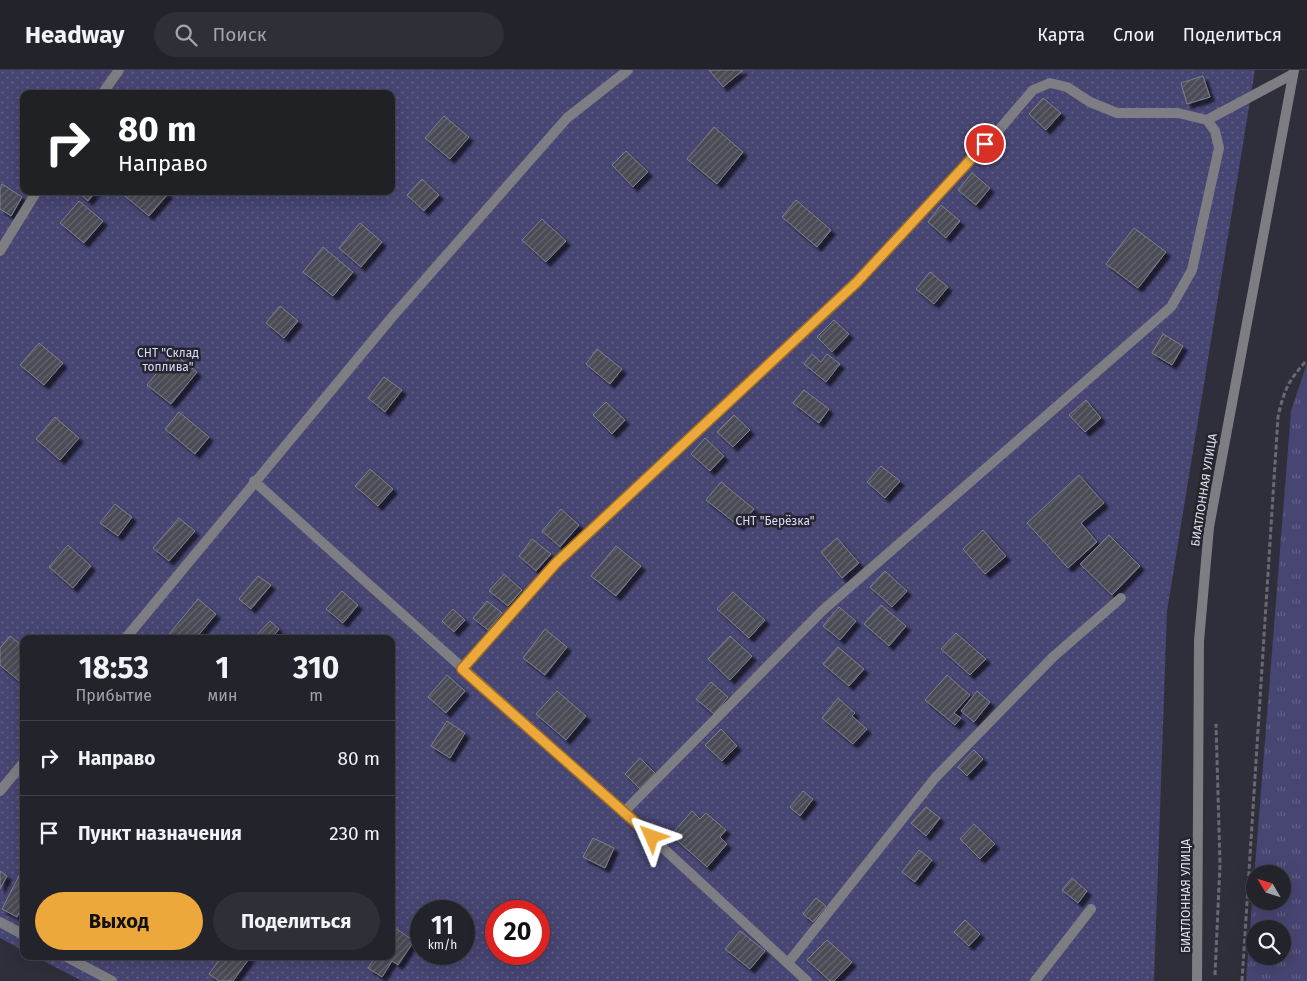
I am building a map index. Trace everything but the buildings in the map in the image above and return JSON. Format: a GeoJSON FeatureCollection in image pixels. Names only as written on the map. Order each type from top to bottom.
{"type":"FeatureCollection","features":[{"type":"Feature","properties":{"kind":"street"},"geometry":{"type":"LineString","coordinates":[[105,90],[119,70]]}},
{"type":"Feature","properties":{"kind":"street"},"geometry":{"type":"LineString","coordinates":[[128,635],[254,481],[393,316],[567,118],[628,70]]}},
{"type":"Feature","properties":{"kind":"street"},"geometry":{"type":"LineString","coordinates":[[462,669],[556,563],[857,282],[998,131],[1033,90],[1050,83],[1067,87],[1090,102],[1117,113],[1178,113],[1208,120],[1294,72]]}},
{"type":"Feature","properties":{"kind":"street","name":"БИАТЛОННАЯ УЛИЦА"},"geometry":{"type":"LineString","coordinates":[[1198,981],[1199,641],[1209,527],[1294,72]]}},
{"type":"Feature","properties":{"kind":"street"},"geometry":{"type":"LineString","coordinates":[[624,812],[822,611],[1171,307],[1192,270],[1220,148],[1215,132],[1208,120]]}},
{"type":"Feature","properties":{"kind":"street"},"geometry":{"type":"LineString","coordinates":[[0,251],[34,195]]}},
{"type":"Feature","properties":{"kind":"street"},"geometry":{"type":"LineString","coordinates":[[254,481],[624,812],[806,981]]}},
{"type":"Feature","properties":{"kind":"street"},"geometry":{"type":"LineString","coordinates":[[788,963],[935,778],[1053,657],[1120,598]]}},
{"type":"Feature","properties":{"kind":"street"},"geometry":{"type":"LineString","coordinates":[[0,791],[20,767]]}},
{"type":"Feature","properties":{"kind":"street"},"geometry":{"type":"LineString","coordinates":[[1035,981],[1091,909]]}},
{"type":"Feature","properties":{"kind":"street"},"geometry":{"type":"LineString","coordinates":[[0,922],[20,933]]}},
{"type":"Feature","properties":{"kind":"street"},"geometry":{"type":"LineString","coordinates":[[73,960],[112,981]]}},
{"type":"Feature","properties":{"kind":"path"},"geometry":{"type":"LineString","coordinates":[[1242,981],[1278,417],[1284,391],[1307,360]]}},
{"type":"Feature","properties":{"kind":"path"},"geometry":{"type":"LineString","coordinates":[[1215,981],[1220,864],[1216,719]]}},
{"type":"Feature","properties":{"kind":"green space","name":"СНТ \"Берёзка\""},"geometry":{"type":"Polygon","coordinates":[[[0,70],[1255,70],[1167,611],[1154,981],[82,981],[42,960],[395,960],[395,635],[20,635],[20,949],[0,938],[0,70]]]}},
{"type":"Feature","properties":{"kind":"green space"},"geometry":{"type":"Polygon","coordinates":[[[1307,363],[1307,981],[1246,981],[1247,965],[1291,965],[1291,920],[1251,920],[1252,910],[1291,910],[1291,865],[1255,865],[1291,411],[1307,363]]]}},
{"type":"Feature","properties":{"kind":"route"},"geometry":{"type":"LineString","coordinates":[[652,837],[462,669],[556,563],[857,282],[985,144]]}},
{"type":"Feature","properties":{"kind":"park label","name":"СНТ \"Склад топлива\""},"geometry":{"type":"Point","coordinates":[168,360]}}]}
